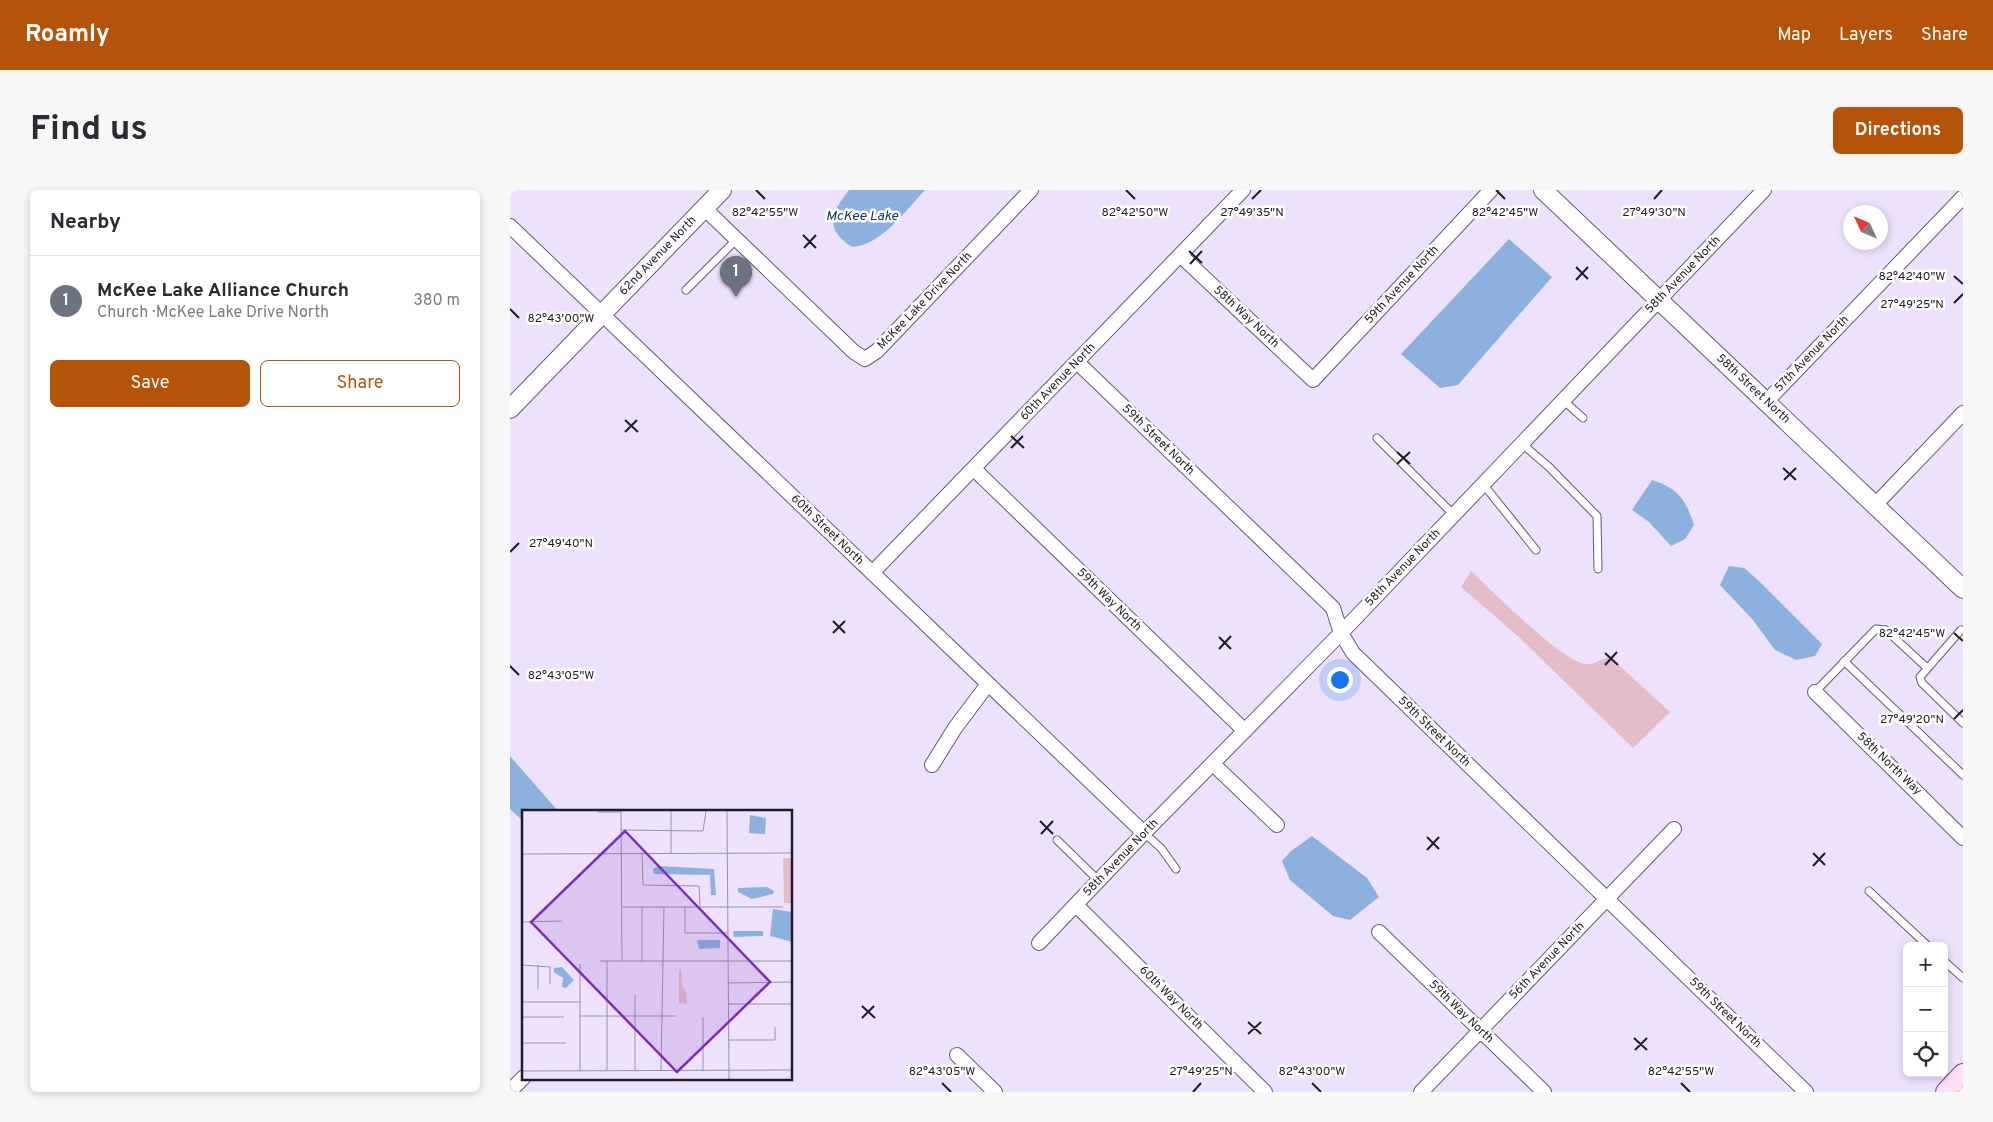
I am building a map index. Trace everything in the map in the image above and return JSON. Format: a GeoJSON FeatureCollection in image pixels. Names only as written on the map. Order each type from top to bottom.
{"type":"FeatureCollection","features":[{"type":"Feature","properties":{"kind":"main road"},"geometry":{"type":"LineString","coordinates":[[1946,1092],[1963,1074]]}},
{"type":"Feature","properties":{"kind":"street","name":"62nd Avenue North"},"geometry":{"type":"LineString","coordinates":[[510,409],[722,190]]}},
{"type":"Feature","properties":{"kind":"street","name":"McKee Lake Drive North"},"geometry":{"type":"LineString","coordinates":[[704,208],[854,352],[865,359],[877,351],[1031,190]]}},
{"type":"Feature","properties":{"kind":"street","name":"60th Avenue North"},"geometry":{"type":"LineString","coordinates":[[872,573],[1242,190]]}},
{"type":"Feature","properties":{"kind":"street","name":"59th Avenue North"},"geometry":{"type":"LineString","coordinates":[[1313,380],[1491,190]]}},
{"type":"Feature","properties":{"kind":"street","name":"58th Street North"},"geometry":{"type":"LineString","coordinates":[[1543,190],[1963,589]]}},
{"type":"Feature","properties":{"kind":"street","name":"58th Avenue North"},"geometry":{"type":"LineString","coordinates":[[1039,943],[1144,833],[1341,633],[1764,190]]}},
{"type":"Feature","properties":{"kind":"street","name":"57th Avenue North"},"geometry":{"type":"LineString","coordinates":[[1766,402],[1963,197]]}},
{"type":"Feature","properties":{"kind":"street","name":"60th Street North"},"geometry":{"type":"LineString","coordinates":[[510,226],[1144,833]]}},
{"type":"Feature","properties":{"kind":"street","name":"58th Way North"},"geometry":{"type":"LineString","coordinates":[[1180,255],[1313,380]]}},
{"type":"Feature","properties":{"kind":"street","name":"59th Street North"},"geometry":{"type":"LineString","coordinates":[[1077,362],[1333,608],[1341,633],[1352,653],[1806,1092]]}},
{"type":"Feature","properties":{"kind":"street"},"geometry":{"type":"LineString","coordinates":[[1875,505],[1963,413]]}},
{"type":"Feature","properties":{"kind":"street","name":"59th Way North"},"geometry":{"type":"LineString","coordinates":[[974,469],[1245,731]]}},
{"type":"Feature","properties":{"kind":"street"},"geometry":{"type":"LineString","coordinates":[[932,765],[954,728],[988,684]]}},
{"type":"Feature","properties":{"kind":"street","name":"58th North Way"},"geometry":{"type":"LineString","coordinates":[[1815,692],[1963,838]]}},
{"type":"Feature","properties":{"kind":"street"},"geometry":{"type":"LineString","coordinates":[[1213,764],[1277,825]]}},
{"type":"Feature","properties":{"kind":"street","name":"56th Avenue North"},"geometry":{"type":"LineString","coordinates":[[1421,1092],[1674,829]]}},
{"type":"Feature","properties":{"kind":"street","name":"60th Way North"},"geometry":{"type":"LineString","coordinates":[[1076,905],[1265,1092]]}},
{"type":"Feature","properties":{"kind":"street","name":"59th Way North"},"geometry":{"type":"LineString","coordinates":[[1379,932],[1544,1092]]}},
{"type":"Feature","properties":{"kind":"street"},"geometry":{"type":"LineString","coordinates":[[957,1055],[995,1092]]}},
{"type":"Feature","properties":{"kind":"street"},"geometry":{"type":"LineString","coordinates":[[510,1091],[522,1079]]}},
{"type":"Feature","properties":{"kind":"lane"},"geometry":{"type":"LineString","coordinates":[[686,290],[737,240]]}},
{"type":"Feature","properties":{"kind":"lane"},"geometry":{"type":"LineString","coordinates":[[1563,400],[1583,418]]}},
{"type":"Feature","properties":{"kind":"lane"},"geometry":{"type":"LineString","coordinates":[[1377,438],[1454,515]]}},
{"type":"Feature","properties":{"kind":"lane"},"geometry":{"type":"LineString","coordinates":[[1522,444],[1549,466],[1597,516],[1598,569]]}},
{"type":"Feature","properties":{"kind":"lane"},"geometry":{"type":"LineString","coordinates":[[1483,484],[1536,550]]}},
{"type":"Feature","properties":{"kind":"lane"},"geometry":{"type":"LineString","coordinates":[[1815,692],[1876,629],[1886,630],[1926,667]]}},
{"type":"Feature","properties":{"kind":"lane"},"geometry":{"type":"LineString","coordinates":[[1962,630],[1926,667],[1920,677],[1922,683],[1963,723]]}},
{"type":"Feature","properties":{"kind":"lane"},"geometry":{"type":"LineString","coordinates":[[1844,661],[1963,775]]}},
{"type":"Feature","properties":{"kind":"lane"},"geometry":{"type":"LineString","coordinates":[[1144,833],[1161,848],[1176,869]]}},
{"type":"Feature","properties":{"kind":"lane"},"geometry":{"type":"LineString","coordinates":[[1057,840],[1099,881]]}},
{"type":"Feature","properties":{"kind":"lane"},"geometry":{"type":"LineString","coordinates":[[1869,891],[1924,942]]}},
{"type":"Feature","properties":{"kind":"lane"},"geometry":{"type":"LineString","coordinates":[[1948,965],[1963,978]]}},
{"type":"Feature","properties":{"kind":"shaded area"},"geometry":{"type":"Polygon","coordinates":[[[1471,571],[1560,651],[1574,660],[1585,664],[1591,664],[1610,657],[1670,712],[1633,748],[1520,638],[1461,587],[1471,571]]]}},
{"type":"Feature","properties":{"kind":"water","name":"McKee Lake"},"geometry":{"type":"Polygon","coordinates":[[[849,190],[925,190],[883,234],[863,245],[852,247],[837,234],[833,220],[838,206],[849,190]]]}},
{"type":"Feature","properties":{"kind":"water"},"geometry":{"type":"Polygon","coordinates":[[[1509,239],[1552,277],[1458,385],[1440,388],[1401,354],[1509,239]]]}},
{"type":"Feature","properties":{"kind":"water"},"geometry":{"type":"Polygon","coordinates":[[[1652,480],[1675,491],[1680,496],[1688,509],[1694,525],[1685,539],[1671,546],[1649,522],[1632,510],[1652,480]]]}},
{"type":"Feature","properties":{"kind":"water"},"geometry":{"type":"Polygon","coordinates":[[[1729,566],[1744,568],[1822,644],[1815,656],[1796,660],[1775,650],[1753,620],[1720,585],[1729,566]]]}},
{"type":"Feature","properties":{"kind":"water"},"geometry":{"type":"Polygon","coordinates":[[[510,756],[557,810],[522,810],[522,820],[510,809],[510,756]]]}},
{"type":"Feature","properties":{"kind":"water"},"geometry":{"type":"Polygon","coordinates":[[[1312,836],[1367,878],[1379,897],[1350,920],[1333,916],[1290,880],[1282,861],[1291,851],[1312,836]]]}},
{"type":"Feature","properties":{"kind":"place","name":"McKee Lake Alliance Church"},"geometry":{"type":"Point","coordinates":[736,297]}}]}
